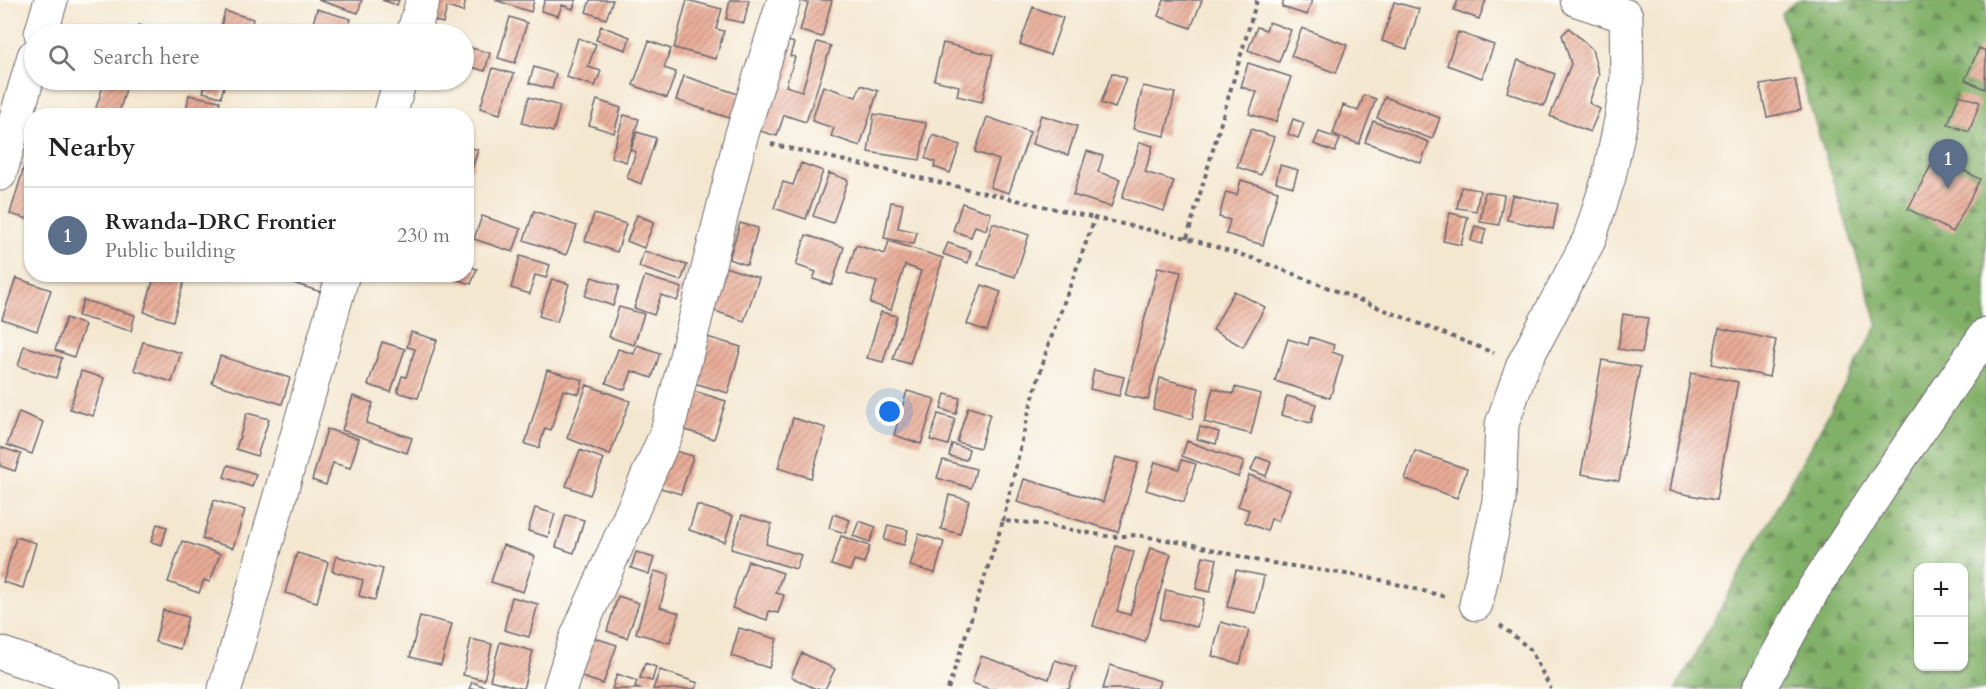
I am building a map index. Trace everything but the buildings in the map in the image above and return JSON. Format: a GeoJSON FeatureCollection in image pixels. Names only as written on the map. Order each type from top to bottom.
{"type":"FeatureCollection","features":[{"type":"Feature","properties":{"kind":"main road"},"geometry":{"type":"LineString","coordinates":[[44,24],[51,0]]}},
{"type":"Feature","properties":{"kind":"main road"},"geometry":{"type":"LineString","coordinates":[[416,24],[423,0]]}},
{"type":"Feature","properties":{"kind":"main road"},"geometry":{"type":"LineString","coordinates":[[560,689],[574,641],[667,432],[741,137],[784,0]]}},
{"type":"Feature","properties":{"kind":"main road"},"geometry":{"type":"LineString","coordinates":[[1476,604],[1499,501],[1502,424],[1523,365],[1589,240],[1609,177],[1621,120],[1627,78],[1629,8],[1577,0]]}},
{"type":"Feature","properties":{"kind":"main road"},"geometry":{"type":"LineString","coordinates":[[0,174],[24,90]]}},
{"type":"Feature","properties":{"kind":"main road"},"geometry":{"type":"LineString","coordinates":[[392,108],[397,90]]}},
{"type":"Feature","properties":{"kind":"main road"},"geometry":{"type":"LineString","coordinates":[[225,689],[341,282]]}},
{"type":"Feature","properties":{"kind":"main road"},"geometry":{"type":"LineString","coordinates":[[1759,689],[1813,590],[1986,334]]}},
{"type":"Feature","properties":{"kind":"main road"},"geometry":{"type":"LineString","coordinates":[[0,653],[104,689]]}},
{"type":"Feature","properties":{"kind":"path"},"geometry":{"type":"LineString","coordinates":[[1187,238],[1257,0]]}},
{"type":"Feature","properties":{"kind":"path"},"geometry":{"type":"LineString","coordinates":[[741,137],[1187,238],[1255,259],[1523,365]]}},
{"type":"Feature","properties":{"kind":"path"},"geometry":{"type":"LineString","coordinates":[[948,689],[1003,521],[1029,411],[1047,349],[1095,218]]}},
{"type":"Feature","properties":{"kind":"path"},"geometry":{"type":"LineString","coordinates":[[1003,521],[1032,523],[1112,537],[1136,535],[1190,544],[1259,561],[1373,578],[1476,604],[1530,650],[1551,689]]}},
{"type":"Feature","properties":{"kind":"green space"},"geometry":{"type":"Polygon","coordinates":[[[1798,0],[1986,0],[1986,689],[1676,689],[1878,325],[1781,13],[1798,0]]]}},
{"type":"Feature","properties":{"kind":"place","name":"Rwanda-DRC Frontier"},"geometry":{"type":"Point","coordinates":[1948,189]}}]}
